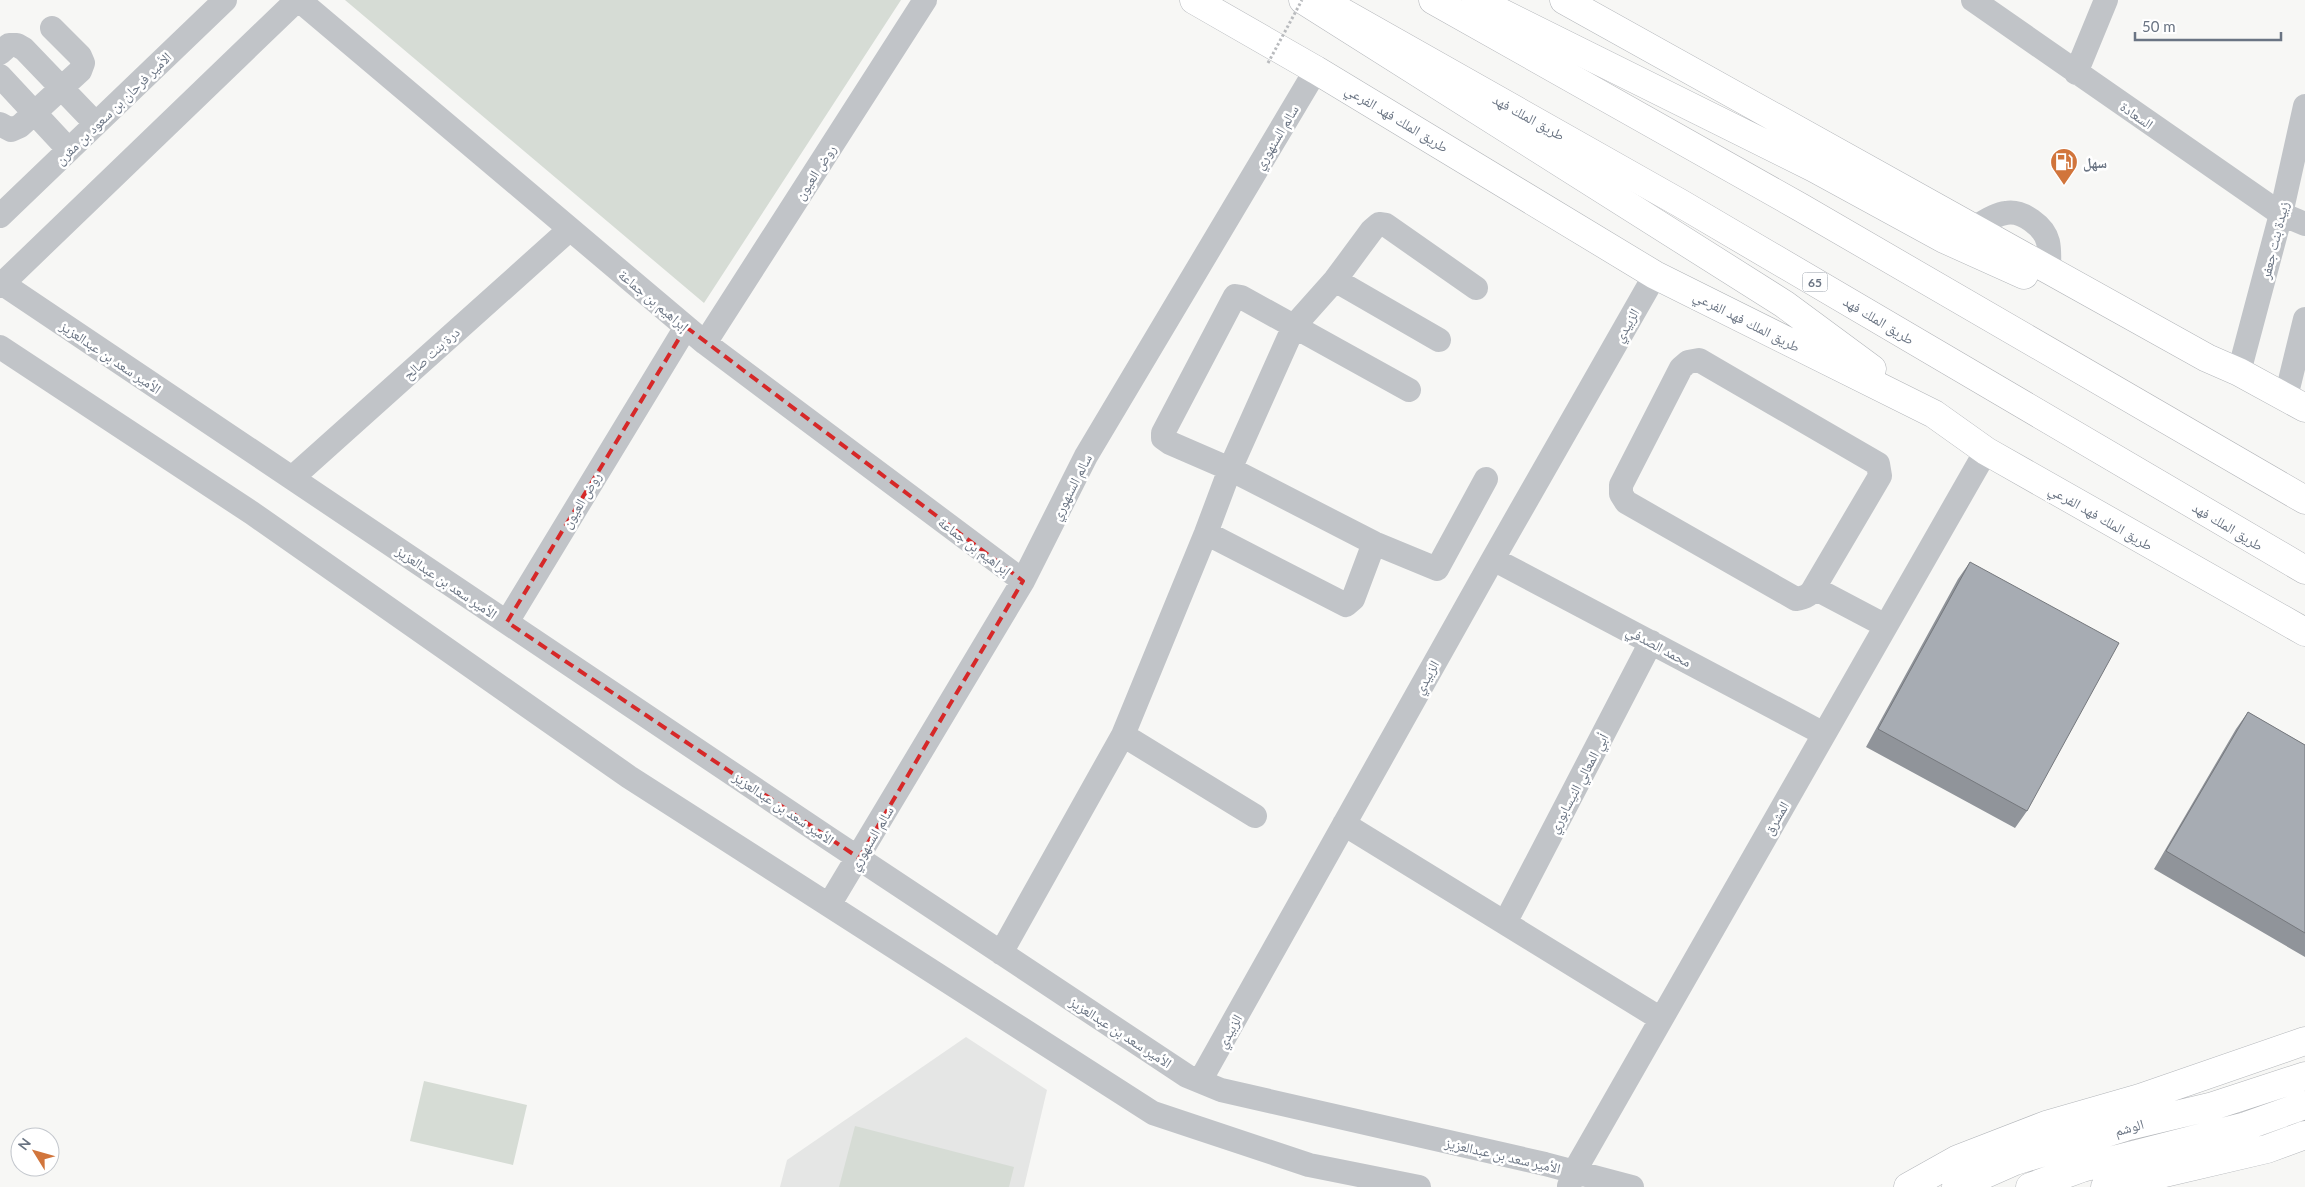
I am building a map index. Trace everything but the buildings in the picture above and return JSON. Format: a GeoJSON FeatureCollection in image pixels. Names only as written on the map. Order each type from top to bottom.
{"type":"FeatureCollection","features":[{"type":"Feature","properties":{"kind":"main road","name":"طريق الملك فهد الفرعي"},"geometry":{"type":"LineString","coordinates":[[1194,0],[1316,70],[1655,275],[1934,414],[1986,451],[2303,631]]}},
{"type":"Feature","properties":{"kind":"main road"},"geometry":{"type":"LineString","coordinates":[[1303,0],[1784,304],[1934,414]]}},
{"type":"Feature","properties":{"kind":"main road","name":"طريق الملك فهد"},"geometry":{"type":"LineString","coordinates":[[1321,0],[1680,203],[2305,570]]}},
{"type":"Feature","properties":{"kind":"main road"},"geometry":{"type":"LineString","coordinates":[[1433,0],[1800,207],[2305,500]]}},
{"type":"Feature","properties":{"kind":"main road"},"geometry":{"type":"LineString","coordinates":[[1476,0],[1806,164],[1944,239],[2239,372],[2296,403]]}},
{"type":"Feature","properties":{"kind":"main road"},"geometry":{"type":"LineString","coordinates":[[1564,0],[2207,358]]}},
{"type":"Feature","properties":{"kind":"main road"},"geometry":{"type":"LineString","coordinates":[[1908,1187],[1958,1159],[2046,1125],[2159,1092],[2305,1041]]}},
{"type":"Feature","properties":{"kind":"main road","name":"الوشم"},"geometry":{"type":"LineString","coordinates":[[1956,1187],[2015,1161],[2125,1127],[2214,1106],[2302,1077]]}},
{"type":"Feature","properties":{"kind":"main road","name":"الوشم"},"geometry":{"type":"LineString","coordinates":[[2030,1187],[2082,1168],[2246,1126],[2305,1105]]}},
{"type":"Feature","properties":{"kind":"main road"},"geometry":{"type":"LineString","coordinates":[[2105,1187],[2267,1149],[2305,1135]]}},
{"type":"Feature","properties":{"kind":"street","name":"الأمير فرحان بن سعود بن مقرن"},"geometry":{"type":"LineString","coordinates":[[0,216],[225,0]]}},
{"type":"Feature","properties":{"kind":"street"},"geometry":{"type":"LineString","coordinates":[[1,284],[298,0]]}},
{"type":"Feature","properties":{"kind":"street","name":"إبراهيم بن جماعة"},"geometry":{"type":"LineString","coordinates":[[298,0],[705,343],[1023,581]]}},
{"type":"Feature","properties":{"kind":"street","name":"روض العيون"},"geometry":{"type":"LineString","coordinates":[[705,343],[925,0]]}},
{"type":"Feature","properties":{"kind":"street","name":"السعادة"},"geometry":{"type":"LineString","coordinates":[[1973,0],[2281,214],[2305,224]]}},
{"type":"Feature","properties":{"kind":"street"},"geometry":{"type":"LineString","coordinates":[[2076,72],[2106,0]]}},
{"type":"Feature","properties":{"kind":"street"},"geometry":{"type":"LineString","coordinates":[[0,124],[11,130],[20,126],[80,71],[83,63],[80,56],[52,28]]}},
{"type":"Feature","properties":{"kind":"street"},"geometry":{"type":"LineString","coordinates":[[0,53],[9,45],[17,45],[24,49],[96,124]]}},
{"type":"Feature","properties":{"kind":"street","name":"سالم السنهوري"},"geometry":{"type":"LineString","coordinates":[[829,905],[859,858],[1023,581],[1086,456],[1316,70]]}},
{"type":"Feature","properties":{"kind":"street"},"geometry":{"type":"LineString","coordinates":[[0,76],[69,150]]}},
{"type":"Feature","properties":{"kind":"street","name":"زبيدة بنت جعفر"},"geometry":{"type":"LineString","coordinates":[[2239,372],[2281,214],[2305,106]]}},
{"type":"Feature","properties":{"kind":"street"},"geometry":{"type":"LineString","coordinates":[[1001,953],[1123,735],[1206,533],[1230,469],[1294,326],[1335,280],[1372,230],[1379,224],[1386,225],[1476,288]]}},
{"type":"Feature","properties":{"kind":"street","name":"درة بنت صالح"},"geometry":{"type":"LineString","coordinates":[[292,478],[570,229]]}},
{"type":"Feature","properties":{"kind":"street","name":"الزبيدي"},"geometry":{"type":"LineString","coordinates":[[1200,1081],[1493,558],[1655,275]]}},
{"type":"Feature","properties":{"kind":"street"},"geometry":{"type":"LineString","coordinates":[[1335,280],[1439,340]]}},
{"type":"Feature","properties":{"kind":"street","name":"الأمير سعد بن عبدالعزيز"},"geometry":{"type":"LineString","coordinates":[[1,284],[1187,1076],[1221,1090],[1571,1179],[1632,1187]]}},
{"type":"Feature","properties":{"kind":"street"},"geometry":{"type":"LineString","coordinates":[[1409,390],[1241,297],[1233,297],[1163,433],[1163,438],[1170,443],[1230,469],[1374,544],[1437,569],[1486,479]]}},
{"type":"Feature","properties":{"kind":"street"},"geometry":{"type":"LineString","coordinates":[[2296,403],[2305,319]]}},
{"type":"Feature","properties":{"kind":"street","name":"روض العيون"},"geometry":{"type":"LineString","coordinates":[[507,622],[686,327]]}},
{"type":"Feature","properties":{"kind":"street"},"geometry":{"type":"LineString","coordinates":[[1,350],[252,513],[629,777],[1154,1113],[1309,1165],[1419,1187]]}},
{"type":"Feature","properties":{"kind":"street"},"geometry":{"type":"LineString","coordinates":[[1699,360],[1878,464],[1880,476],[1814,588],[1812,593],[1796,600],[1626,502],[1621,494],[1620,485],[1681,368],[1688,362],[1699,360]]}},
{"type":"Feature","properties":{"kind":"street","name":"المشرق"},"geometry":{"type":"LineString","coordinates":[[1571,1179],[1986,451]]}},
{"type":"Feature","properties":{"kind":"street"},"geometry":{"type":"LineString","coordinates":[[1206,533],[1346,604],[1353,599],[1374,544]]}},
{"type":"Feature","properties":{"kind":"street","name":"محمد الصدفي"},"geometry":{"type":"LineString","coordinates":[[1493,558],[1824,734]]}},
{"type":"Feature","properties":{"kind":"street"},"geometry":{"type":"LineString","coordinates":[[1814,588],[1886,626]]}},
{"type":"Feature","properties":{"kind":"street","name":"أبي المعالي النيسابوري"},"geometry":{"type":"LineString","coordinates":[[1505,923],[1651,642]]}},
{"type":"Feature","properties":{"kind":"street"},"geometry":{"type":"LineString","coordinates":[[1123,735],[1255,816]]}},
{"type":"Feature","properties":{"kind":"street"},"geometry":{"type":"LineString","coordinates":[[1344,824],[1661,1019]]}},
{"type":"Feature","properties":{"kind":"path"},"geometry":{"type":"LineString","coordinates":[[1268,63],[1303,0]]}},
{"type":"Feature","properties":{"kind":"highlighted area"},"geometry":{"type":"Polygon","coordinates":[[[686,327],[1023,581],[859,858],[507,622],[686,327]]]}},
{"type":"Feature","properties":{"kind":"shaded area"},"geometry":{"type":"Polygon","coordinates":[[[345,0],[901,0],[704,303],[345,0]]]}},
{"type":"Feature","properties":{"kind":"shaded area"},"geometry":{"type":"Polygon","coordinates":[[[966,1037],[1047,1090],[1024,1187],[780,1187],[787,1160],[966,1037]]]}},
{"type":"Feature","properties":{"kind":"shaded area"},"geometry":{"type":"Polygon","coordinates":[[[424,1081],[527,1105],[513,1165],[410,1141],[424,1081]]]}},
{"type":"Feature","properties":{"kind":"shaded area"},"geometry":{"type":"Polygon","coordinates":[[[855,1126],[1014,1167],[1009,1187],[839,1187],[855,1126]]]}},
{"type":"Feature","properties":{"kind":"place","name":"سهل"},"geometry":{"type":"Point","coordinates":[2064,186]}}]}
